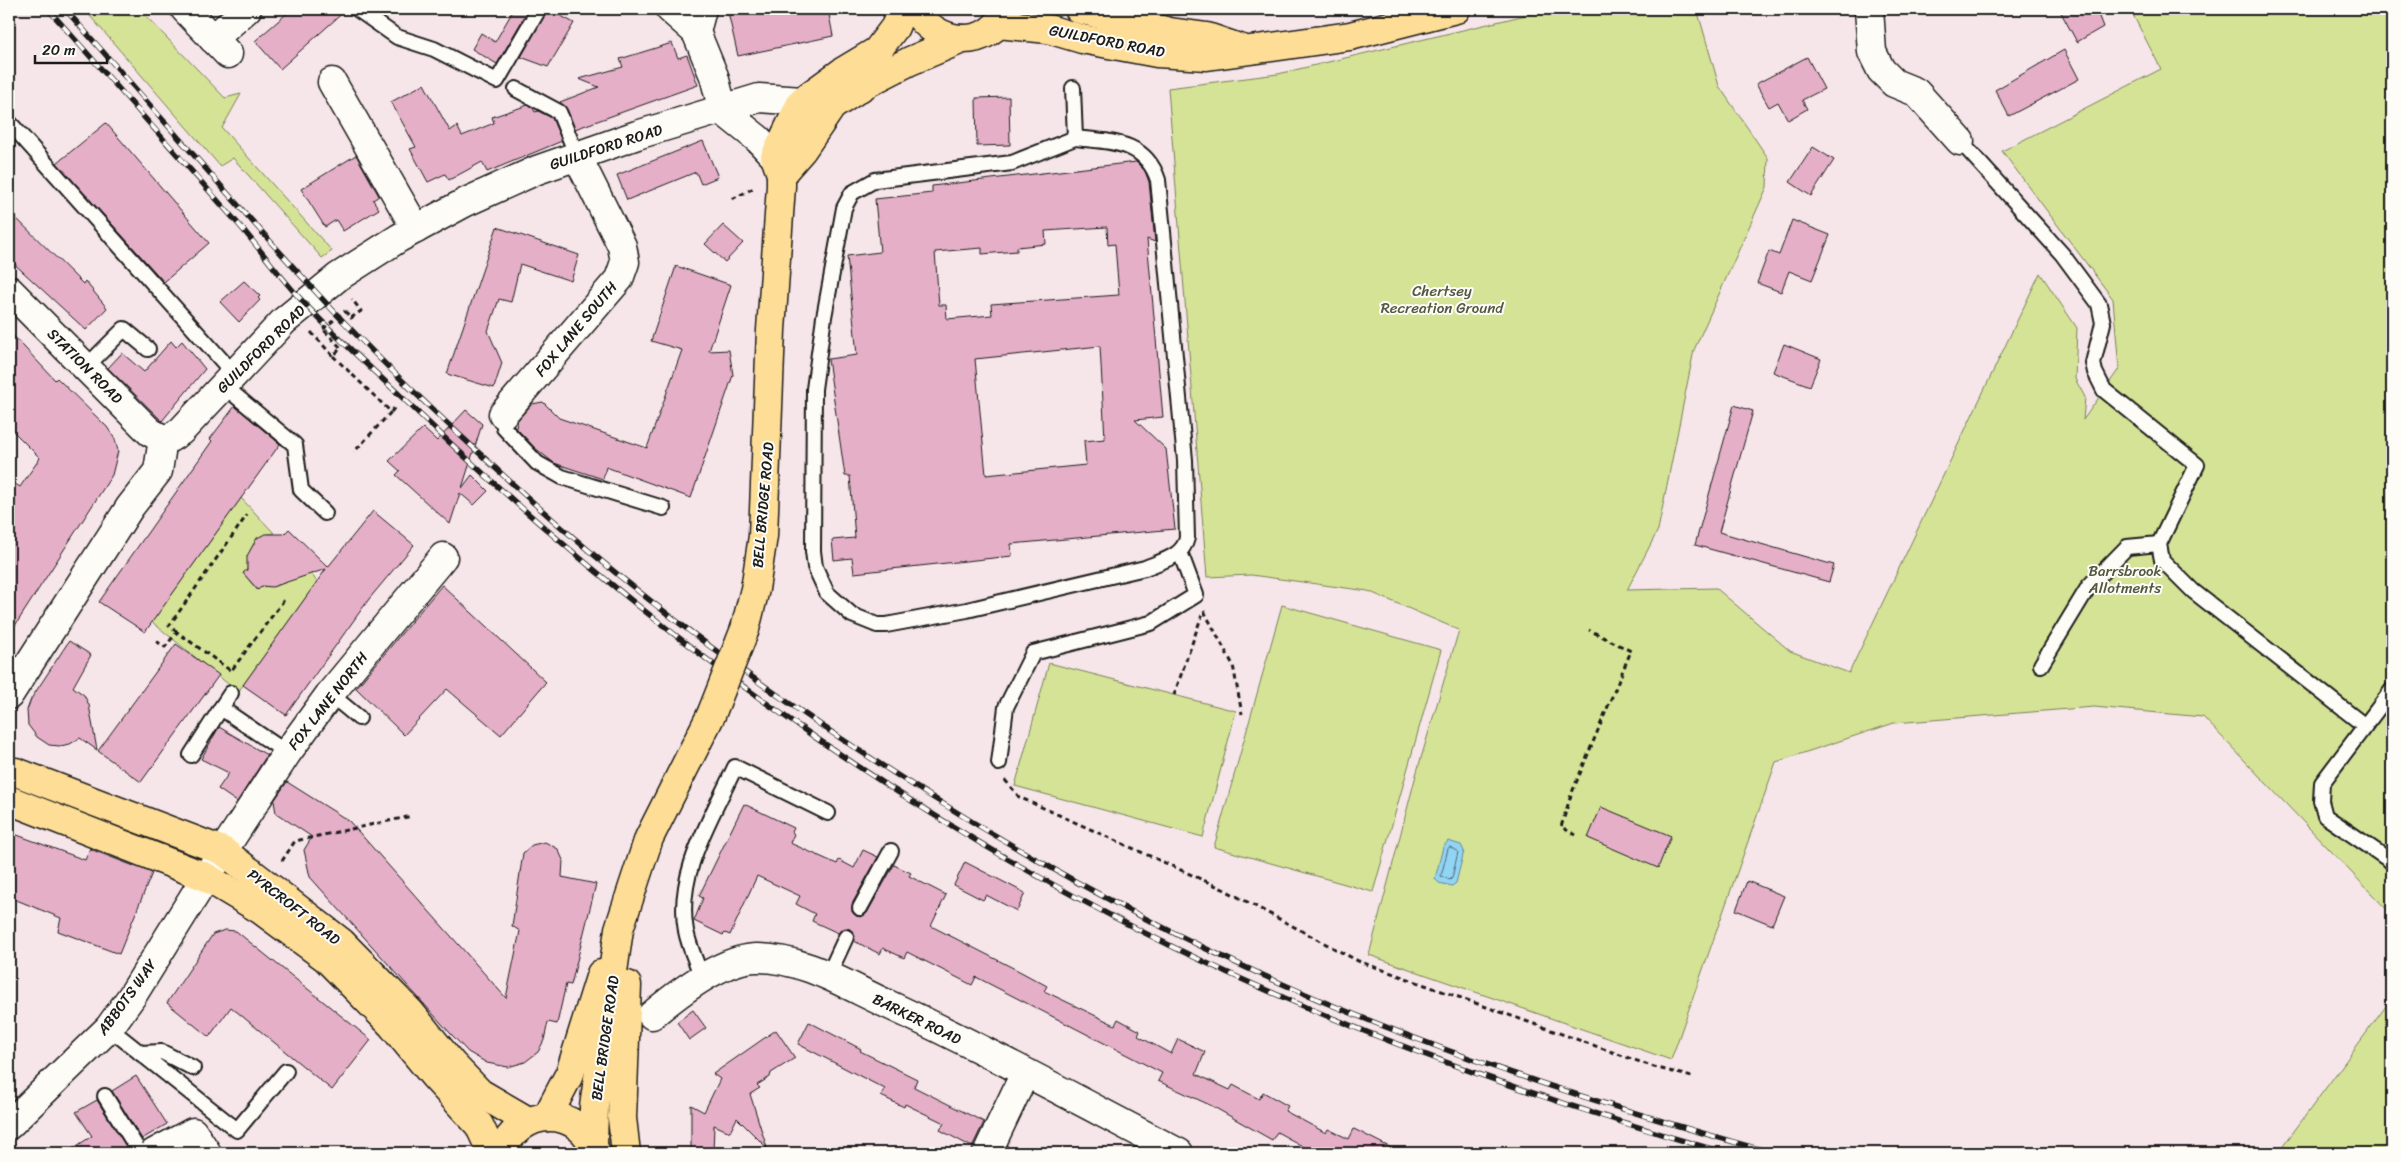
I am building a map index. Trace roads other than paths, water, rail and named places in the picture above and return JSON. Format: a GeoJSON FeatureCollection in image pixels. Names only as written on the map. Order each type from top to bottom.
{"type":"FeatureCollection","features":[{"type":"Feature","properties":{"kind":"main road"},"geometry":{"type":"LineString","coordinates":[[802,101],[842,72],[877,51],[895,26],[902,9]]}},
{"type":"Feature","properties":{"kind":"main road"},"geometry":{"type":"LineString","coordinates":[[915,9],[921,20],[932,31],[947,37],[962,39]]}},
{"type":"Feature","properties":{"kind":"main road","name":"GUILDFORD ROAD"},"geometry":{"type":"LineString","coordinates":[[1079,9],[1170,32],[1208,36],[1246,50]]}},
{"type":"Feature","properties":{"kind":"main road","name":"GUILDFORD ROAD"},"geometry":{"type":"LineString","coordinates":[[1002,16],[1082,39],[1157,53],[1207,56],[1350,36],[1456,9]]}},
{"type":"Feature","properties":{"kind":"main road"},"geometry":{"type":"LineString","coordinates":[[778,165],[802,150],[832,106],[884,74],[962,39],[975,37],[1002,16]]}},
{"type":"Feature","properties":{"kind":"main road","name":"BELL BRIDGE ROAD"},"geometry":{"type":"LineString","coordinates":[[538,1119],[570,1073],[607,953],[619,929],[649,838],[711,715],[745,629],[755,588],[764,536],[778,165],[802,101]]}},
{"type":"Feature","properties":{"kind":"main road","name":"PYRCROFT ROAD"},"geometry":{"type":"LineString","coordinates":[[9,771],[16,772],[223,851],[341,942],[410,1012],[452,1064],[480,1093],[538,1119],[562,1118],[575,1124],[586,1134],[595,1150]]}},
{"type":"Feature","properties":{"kind":"main road","name":"PYRCROFT ROAD"},"geometry":{"type":"LineString","coordinates":[[9,800],[206,877],[261,910],[326,958],[392,1025],[435,1077],[479,1125],[492,1153]]}},
{"type":"Feature","properties":{"kind":"main road"},"geometry":{"type":"LineString","coordinates":[[619,929],[628,992],[622,1118],[626,1153]]}},
{"type":"Feature","properties":{"kind":"main road","name":"BELL BRIDGE ROAD"},"geometry":{"type":"LineString","coordinates":[[595,1150],[594,1107],[611,1000],[619,929]]}},
{"type":"Feature","properties":{"kind":"main road"},"geometry":{"type":"LineString","coordinates":[[500,1153],[506,1140],[516,1129],[538,1119]]}},
{"type":"Feature","properties":{"kind":"street"},"geometry":{"type":"LineString","coordinates":[[185,9],[220,47],[247,9]]}},
{"type":"Feature","properties":{"kind":"street"},"geometry":{"type":"LineString","coordinates":[[670,9],[699,21],[723,111],[758,140],[778,165]]}},
{"type":"Feature","properties":{"kind":"street"},"geometry":{"type":"LineString","coordinates":[[1869,9],[1872,52],[1880,70],[1894,83],[1916,92],[1960,141]]}},
{"type":"Feature","properties":{"kind":"street"},"geometry":{"type":"LineString","coordinates":[[332,82],[416,229]]}},
{"type":"Feature","properties":{"kind":"street","name":"GUILDFORD ROAD"},"geometry":{"type":"LineString","coordinates":[[164,438],[170,438],[181,431],[284,321],[338,277],[416,229],[466,202],[536,170],[637,135],[723,111],[759,98],[802,101]]}},
{"type":"Feature","properties":{"kind":"street","name":"FOX LANE SOUTH"},"geometry":{"type":"LineString","coordinates":[[503,414],[619,279],[625,262],[622,246],[577,156]]}},
{"type":"Feature","properties":{"kind":"street","name":"STATION ROAD"},"geometry":{"type":"LineString","coordinates":[[13,303],[86,367],[150,432],[164,438]]}},
{"type":"Feature","properties":{"kind":"street"},"geometry":{"type":"LineString","coordinates":[[9,696],[130,507],[158,471],[164,438]]}},
{"type":"Feature","properties":{"kind":"street","name":"FOX LANE NORTH"},"geometry":{"type":"LineString","coordinates":[[223,851],[287,753],[330,694],[442,558]]}},
{"type":"Feature","properties":{"kind":"street","name":"ABBOTS WAY"},"geometry":{"type":"LineString","coordinates":[[9,1125],[109,1028],[132,996],[223,851]]}},
{"type":"Feature","properties":{"kind":"street","name":"BARKER ROAD"},"geometry":{"type":"LineString","coordinates":[[652,1015],[681,990],[723,967],[755,958],[788,960],[828,976],[932,1024],[1179,1153]]}},
{"type":"Feature","properties":{"kind":"street"},"geometry":{"type":"LineString","coordinates":[[987,1153],[1025,1073]]}},
{"type":"Feature","properties":{"kind":"street"},"geometry":{"type":"LineString","coordinates":[[154,1153],[193,1132],[206,1153]]}},
{"type":"Feature","properties":{"kind":"lane"},"geometry":{"type":"LineString","coordinates":[[356,9],[397,37],[434,48],[497,81],[539,9]]}},
{"type":"Feature","properties":{"kind":"lane"},"geometry":{"type":"LineString","coordinates":[[1073,88],[1074,138]]}},
{"type":"Feature","properties":{"kind":"lane"},"geometry":{"type":"LineString","coordinates":[[516,90],[559,112],[577,156]]}},
{"type":"Feature","properties":{"kind":"lane"},"geometry":{"type":"LineString","coordinates":[[9,122],[229,380],[295,445],[301,490],[325,513]]}},
{"type":"Feature","properties":{"kind":"lane"},"geometry":{"type":"LineString","coordinates":[[1074,138],[1115,143],[1136,150],[1152,162],[1158,180],[1185,460],[1187,538],[1180,552],[1145,568],[967,610],[886,625],[867,623],[843,609],[827,592],[815,567],[813,533],[814,389],[842,213],[848,199],[856,189],[875,180],[1012,163],[1074,138]]}},
{"type":"Feature","properties":{"kind":"lane"},"geometry":{"type":"LineString","coordinates":[[1960,141],[2062,254],[2098,304],[2103,323],[2093,363],[2094,372],[2104,390],[2197,465],[2159,544],[2162,560],[2193,591],[2364,726]]}},
{"type":"Feature","properties":{"kind":"lane"},"geometry":{"type":"LineString","coordinates":[[86,367],[124,330],[148,349]]}},
{"type":"Feature","properties":{"kind":"lane"},"geometry":{"type":"LineString","coordinates":[[503,414],[504,428],[537,463],[562,476],[663,508]]}},
{"type":"Feature","properties":{"kind":"lane"},"geometry":{"type":"LineString","coordinates":[[2041,665],[2089,586],[2127,548],[2159,544]]}},
{"type":"Feature","properties":{"kind":"lane"},"geometry":{"type":"LineString","coordinates":[[999,763],[1006,706],[1033,654],[1151,623],[1196,595],[1180,552]]}},
{"type":"Feature","properties":{"kind":"lane"},"geometry":{"type":"LineString","coordinates":[[2392,690],[2322,783],[2321,801],[2325,816],[2392,862]]}},
{"type":"Feature","properties":{"kind":"lane"},"geometry":{"type":"LineString","coordinates":[[191,755],[231,693]]}},
{"type":"Feature","properties":{"kind":"lane"},"geometry":{"type":"LineString","coordinates":[[330,694],[359,718]]}},
{"type":"Feature","properties":{"kind":"lane"},"geometry":{"type":"LineString","coordinates":[[221,708],[287,753]]}},
{"type":"Feature","properties":{"kind":"lane"},"geometry":{"type":"LineString","coordinates":[[702,978],[686,931],[684,891],[697,850],[735,767],[828,813]]}},
{"type":"Feature","properties":{"kind":"lane"},"geometry":{"type":"LineString","coordinates":[[860,908],[891,851]]}},
{"type":"Feature","properties":{"kind":"lane"},"geometry":{"type":"LineString","coordinates":[[828,976],[846,937]]}},
{"type":"Feature","properties":{"kind":"lane"},"geometry":{"type":"LineString","coordinates":[[109,1028],[237,1130],[286,1070]]}},
{"type":"Feature","properties":{"kind":"lane"},"geometry":{"type":"LineString","coordinates":[[140,1053],[162,1052],[193,1068]]}},
{"type":"Feature","properties":{"kind":"lane"},"geometry":{"type":"LineString","coordinates":[[105,1096],[140,1153]]}},
{"type":"Feature","properties":{"kind":"water"},"geometry":{"type":"Polygon","coordinates":[[[1448,841],[1461,845],[1464,851],[1456,883],[1452,886],[1439,883],[1435,879],[1443,847],[1448,841]]]}},
{"type":"Feature","properties":{"kind":"railway"},"geometry":{"type":"LineString","coordinates":[[48,9],[234,219],[297,296],[355,354],[504,492],[606,580],[712,663],[822,742],[935,815],[1051,884],[1171,946],[1294,1002],[1400,1045],[1561,1103],[1725,1153]]}},
{"type":"Feature","properties":{"kind":"railway"},"geometry":{"type":"LineString","coordinates":[[65,9],[253,222],[361,340],[504,476],[553,520],[655,604],[760,683],[869,757],[982,828],[1101,895],[1223,957],[1286,985],[1412,1037],[1546,1085],[1773,1153]]}},
{"type":"Feature","properties":{"kind":"park label","name":"Chertsey Recreation Ground"},"geometry":{"type":"Point","coordinates":[1442,300]}},
{"type":"Feature","properties":{"kind":"park label","name":"Barrsbrook Allotments"},"geometry":{"type":"Point","coordinates":[2125,580]}}]}
